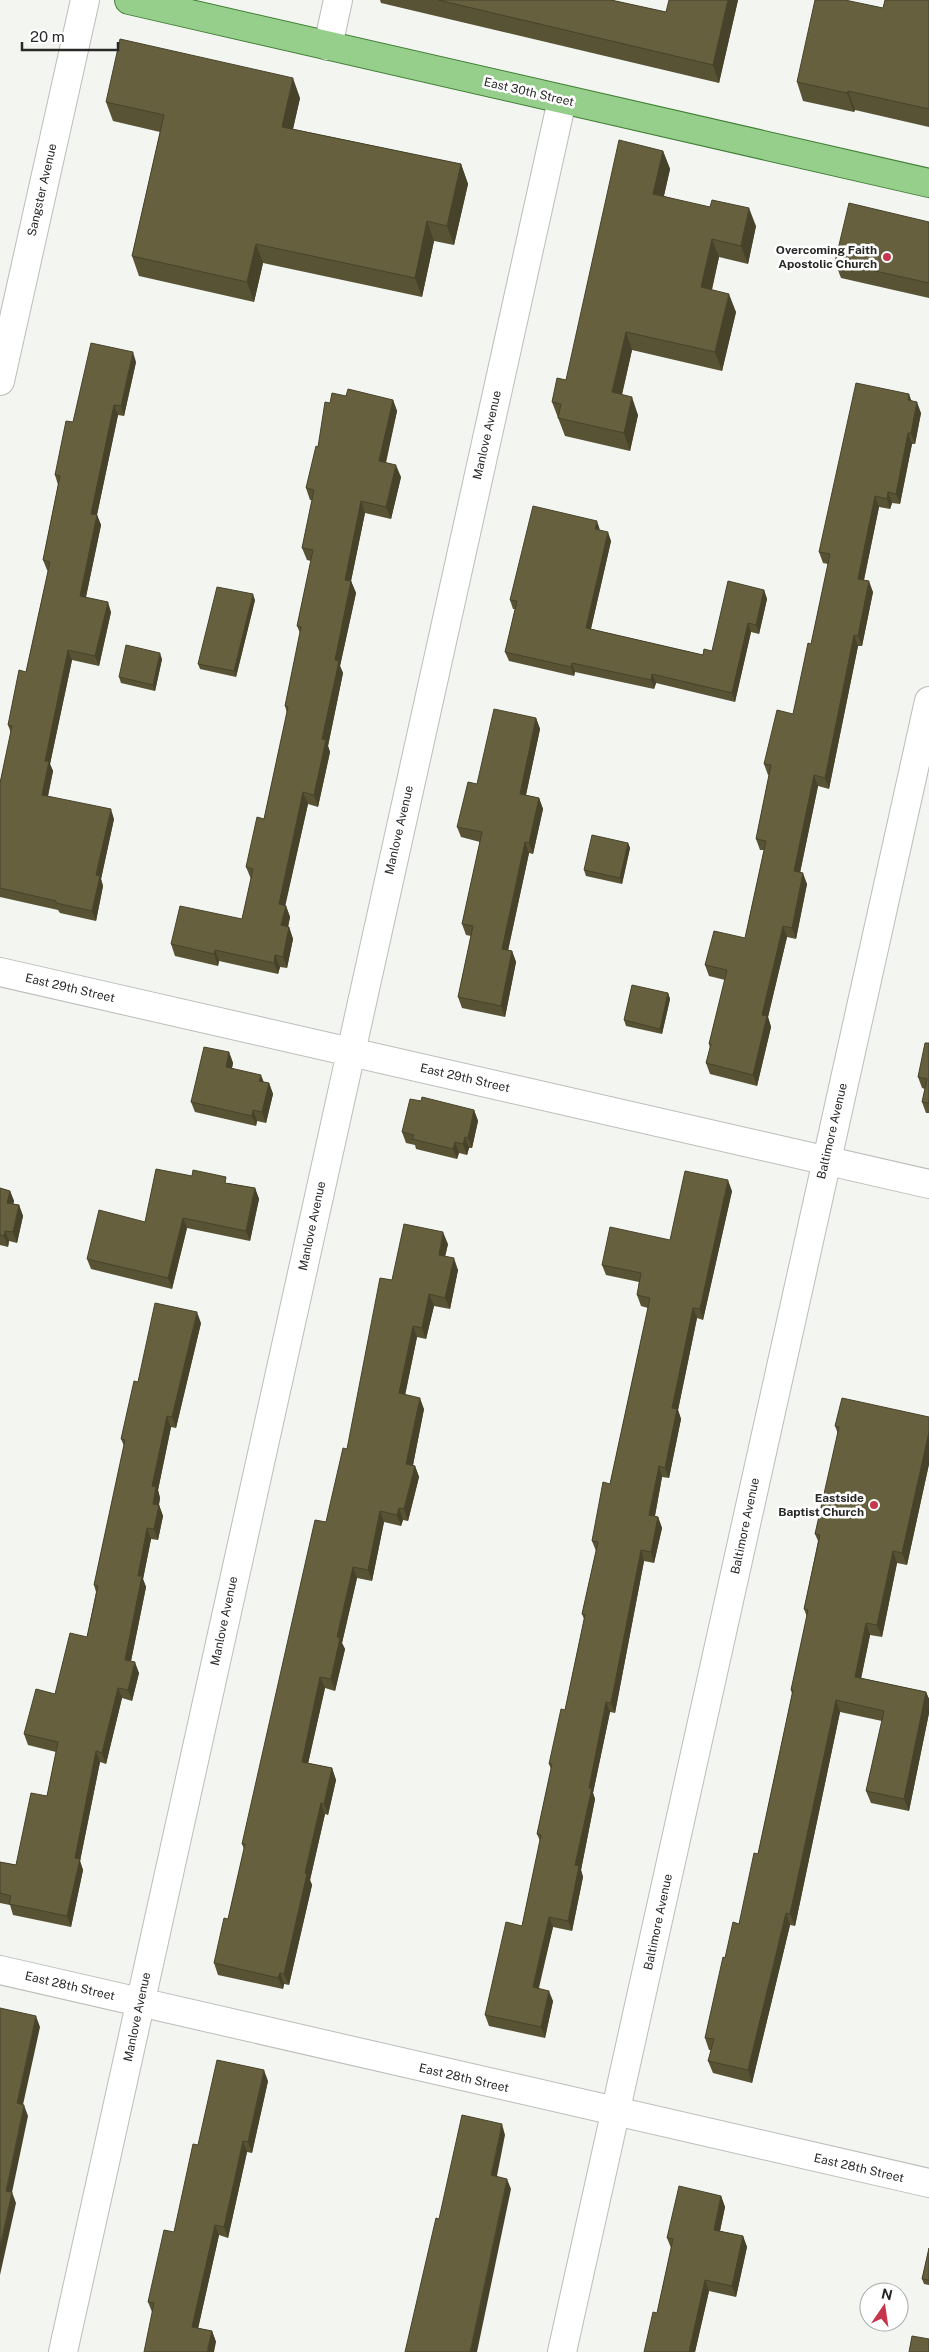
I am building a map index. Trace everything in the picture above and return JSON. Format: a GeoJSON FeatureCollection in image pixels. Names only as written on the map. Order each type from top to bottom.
{"type":"FeatureCollection","features":[{"type":"Feature","properties":{"kind":"main road","name":"East 30th Street"},"geometry":{"type":"LineString","coordinates":[[129,0],[929,183]]}},
{"type":"Feature","properties":{"kind":"street","name":"Sangster Avenue"},"geometry":{"type":"LineString","coordinates":[[0,381],[85,0]]}},
{"type":"Feature","properties":{"kind":"street"},"geometry":{"type":"LineString","coordinates":[[328,46],[338,0]]}},
{"type":"Feature","properties":{"kind":"street","name":"Manlove Avenue"},"geometry":{"type":"LineString","coordinates":[[63,2352],[562,100]]}},
{"type":"Feature","properties":{"kind":"street","name":"Baltimore Avenue"},"geometry":{"type":"LineString","coordinates":[[562,2352],[929,701]]}},
{"type":"Feature","properties":{"kind":"street","name":"East 29th Street"},"geometry":{"type":"LineString","coordinates":[[0,972],[929,1184]]}},
{"type":"Feature","properties":{"kind":"street","name":"East 28th Street"},"geometry":{"type":"LineString","coordinates":[[0,1970],[929,2184]]}},
{"type":"Feature","properties":{"kind":"building"},"geometry":{"type":"Polygon","coordinates":[[[438,0],[611,0],[666,12],[669,0],[728,0],[713,65],[438,0]]]}},
{"type":"Feature","properties":{"kind":"building"},"geometry":{"type":"Polygon","coordinates":[[[815,0],[845,0],[883,8],[885,0],[929,0],[929,109],[797,82],[815,0]]]}},
{"type":"Feature","properties":{"kind":"building"},"geometry":{"type":"Polygon","coordinates":[[[120,39],[293,78],[282,127],[461,164],[447,226],[427,221],[415,278],[256,244],[247,282],[132,256],[164,115],[106,102],[120,39]]]}},
{"type":"Feature","properties":{"kind":"building"},"geometry":{"type":"Polygon","coordinates":[[[619,140],[663,151],[653,194],[710,207],[712,200],[749,208],[741,246],[712,239],[701,287],[729,294],[715,352],[626,332],[612,392],[632,397],[624,433],[558,418],[561,404],[552,402],[557,378],[566,380],[619,140]]]}},
{"type":"Feature","properties":{"kind":"building","name":"Overcoming Faith Apostolic Church"},"geometry":{"type":"Polygon","coordinates":[[[849,203],[929,222],[929,283],[835,262],[849,203]]]}},
{"type":"Feature","properties":{"kind":"building"},"geometry":{"type":"Polygon","coordinates":[[[91,343],[133,352],[121,406],[114,405],[91,514],[97,515],[80,596],[108,602],[95,656],[68,650],[45,761],[49,761],[42,795],[111,809],[96,875],[100,876],[92,911],[0,888],[0,783],[12,726],[8,725],[19,670],[26,672],[50,562],[43,560],[60,476],[55,475],[66,421],[73,422],[91,343]]]}},
{"type":"Feature","properties":{"kind":"building"},"geometry":{"type":"Polygon","coordinates":[[[856,383],[909,394],[908,400],[917,402],[911,433],[908,433],[896,494],[888,492],[887,499],[875,496],[858,579],[869,581],[858,636],[854,635],[825,778],[814,775],[794,871],[803,873],[792,928],[783,926],[762,1015],[767,1016],[753,1075],[706,1063],[727,970],[705,965],[714,931],[745,938],[766,841],[756,839],[771,765],[764,764],[777,710],[793,714],[808,643],[811,644],[830,554],[819,552],[856,383]]]}},
{"type":"Feature","properties":{"kind":"building"},"geometry":{"type":"Polygon","coordinates":[[[348,389],[393,400],[379,461],[396,465],[386,507],[361,501],[345,580],[351,581],[335,660],[339,661],[322,739],[326,740],[314,795],[303,792],[279,904],[286,906],[281,925],[289,927],[283,957],[275,955],[274,963],[215,950],[214,954],[171,944],[180,906],[242,919],[253,869],[246,867],[257,817],[264,819],[288,707],[285,706],[301,627],[297,626],[313,550],[302,548],[314,490],[306,488],[316,446],[318,447],[325,402],[330,403],[332,393],[346,396],[348,389]]]}},
{"type":"Feature","properties":{"kind":"building"},"geometry":{"type":"Polygon","coordinates":[[[533,506],[597,521],[595,529],[608,532],[586,628],[703,655],[704,649],[712,651],[728,581],[764,590],[756,625],[748,623],[732,693],[652,674],[651,680],[572,663],[571,667],[505,652],[517,601],[510,600],[533,506]]]}},
{"type":"Feature","properties":{"kind":"building"},"geometry":{"type":"Polygon","coordinates":[[[217,587],[253,594],[234,671],[198,664],[217,587]]]}},
{"type":"Feature","properties":{"kind":"building"},"geometry":{"type":"Polygon","coordinates":[[[126,645],[160,653],[153,685],[119,677],[126,645]]]}},
{"type":"Feature","properties":{"kind":"building"},"geometry":{"type":"Polygon","coordinates":[[[494,709],[536,718],[520,794],[539,798],[529,843],[525,842],[502,949],[512,951],[501,1006],[458,997],[473,926],[462,924],[482,832],[457,827],[468,782],[477,784],[494,709]]]}},
{"type":"Feature","properties":{"kind":"building"},"geometry":{"type":"Polygon","coordinates":[[[592,835],[628,843],[620,878],[584,870],[592,835]]]}},
{"type":"Feature","properties":{"kind":"building"},"geometry":{"type":"Polygon","coordinates":[[[632,985],[668,993],[660,1029],[624,1020],[632,985]]]}},
{"type":"Feature","properties":{"kind":"building"},"geometry":{"type":"Polygon","coordinates":[[[925,1043],[929,1043],[929,1103],[922,1102],[927,1079],[918,1077],[925,1043]]]}},
{"type":"Feature","properties":{"kind":"building"},"geometry":{"type":"Polygon","coordinates":[[[204,1047],[229,1052],[226,1067],[261,1075],[259,1081],[269,1083],[262,1112],[253,1110],[252,1116],[191,1102],[204,1047]]]}},
{"type":"Feature","properties":{"kind":"building"},"geometry":{"type":"Polygon","coordinates":[[[422,1097],[474,1110],[468,1138],[465,1137],[463,1144],[455,1142],[453,1149],[412,1139],[414,1135],[402,1132],[410,1099],[421,1101],[422,1097]]]}},
{"type":"Feature","properties":{"kind":"building"},"geometry":{"type":"Polygon","coordinates":[[[156,1169],[192,1176],[193,1170],[226,1177],[225,1183],[255,1188],[246,1231],[183,1218],[168,1278],[87,1259],[99,1210],[145,1222],[156,1169]]]}},
{"type":"Feature","properties":{"kind":"building"},"geometry":{"type":"Polygon","coordinates":[[[685,1171],[728,1180],[700,1309],[693,1308],[672,1408],[677,1409],[665,1468],[659,1466],[649,1515],[658,1517],[651,1552],[641,1550],[611,1703],[606,1702],[589,1788],[592,1788],[575,1865],[579,1866],[568,1921],[549,1917],[533,1987],[549,1991],[541,2027],[485,2015],[506,1922],[522,1926],[541,1835],[537,1834],[552,1764],[549,1764],[561,1709],[565,1710],[585,1615],[582,1614],[598,1542],[592,1541],[603,1482],[610,1484],[650,1298],[637,1295],[641,1273],[602,1265],[610,1227],[670,1240],[685,1171]]]}},
{"type":"Feature","properties":{"kind":"building"},"geometry":{"type":"Polygon","coordinates":[[[0,1188],[10,1191],[7,1203],[19,1205],[13,1232],[5,1231],[4,1236],[0,1235],[0,1188]]]}},
{"type":"Feature","properties":{"kind":"building"},"geometry":{"type":"Polygon","coordinates":[[[404,1224],[443,1232],[439,1255],[454,1258],[445,1298],[429,1294],[422,1328],[413,1326],[399,1393],[420,1398],[406,1464],[415,1466],[404,1509],[399,1508],[397,1515],[380,1511],[368,1570],[353,1567],[337,1637],[340,1638],[331,1679],[320,1677],[302,1762],[332,1768],[324,1804],[321,1803],[284,1974],[280,1973],[278,1978],[214,1963],[224,1918],[228,1919],[245,1844],[242,1844],[315,1520],[326,1522],[343,1448],[347,1449],[380,1278],[392,1280],[404,1224]]]}},
{"type":"Feature","properties":{"kind":"building"},"geometry":{"type":"Polygon","coordinates":[[[155,1303],[197,1312],[172,1417],[167,1416],[152,1486],[156,1487],[153,1504],[159,1505],[154,1529],[147,1528],[138,1576],[142,1576],[125,1660],[135,1662],[128,1690],[118,1688],[102,1753],[96,1751],[75,1858],[80,1859],[67,1916],[9,1904],[11,1896],[0,1893],[0,1862],[16,1865],[31,1793],[47,1796],[58,1742],[24,1734],[36,1689],[55,1694],[70,1633],[87,1637],[98,1586],[94,1585],[125,1440],[121,1439],[134,1381],[138,1382],[155,1303]]]}},
{"type":"Feature","properties":{"kind":"building"},"geometry":{"type":"Polygon","coordinates":[[[842,1398],[929,1417],[929,1432],[902,1553],[893,1551],[877,1625],[866,1623],[855,1677],[926,1692],[904,1799],[866,1791],[884,1711],[836,1700],[790,1914],[786,1913],[748,2070],[708,2061],[714,2039],[705,2038],[723,1957],[725,1958],[733,1922],[739,1924],[754,1853],[758,1854],[808,1610],[804,1609],[820,1535],[815,1534],[839,1427],[835,1426],[842,1398]]]}},
{"type":"Feature","properties":{"kind":"building"},"geometry":{"type":"Polygon","coordinates":[[[0,2008],[36,2016],[17,2103],[24,2105],[6,2191],[12,2192],[0,2247],[0,2008]]]}},
{"type":"Feature","properties":{"kind":"building"},"geometry":{"type":"Polygon","coordinates":[[[217,2060],[264,2070],[248,2142],[243,2141],[224,2227],[215,2225],[192,2327],[212,2331],[207,2352],[144,2352],[154,2303],[148,2302],[164,2230],[174,2232],[193,2144],[198,2145],[217,2060]]]}},
{"type":"Feature","properties":{"kind":"building"},"geometry":{"type":"Polygon","coordinates":[[[462,2115],[502,2124],[491,2175],[507,2179],[470,2352],[405,2352],[436,2218],[439,2219],[462,2115]]]}},
{"type":"Feature","properties":{"kind":"building"},"geometry":{"type":"Polygon","coordinates":[[[679,2186],[721,2196],[714,2230],[743,2236],[732,2286],[705,2280],[689,2352],[644,2352],[653,2312],[657,2313],[673,2239],[667,2238],[679,2186]]]}},
{"type":"Feature","properties":{"kind":"building"},"geometry":{"type":"Polygon","coordinates":[[[929,2248],[929,2280],[922,2279],[929,2248]]]}},
{"type":"Feature","properties":{"kind":"building"},"geometry":{"type":"Polygon","coordinates":[[[912,2336],[929,2339],[929,2352],[909,2352],[912,2336]]]}},
{"type":"Feature","properties":{"kind":"place","name":"Overcoming Faith Apostolic Church"},"geometry":{"type":"Point","coordinates":[887,257]}},
{"type":"Feature","properties":{"kind":"place","name":"Eastside Baptist Church"},"geometry":{"type":"Point","coordinates":[874,1505]}}]}
